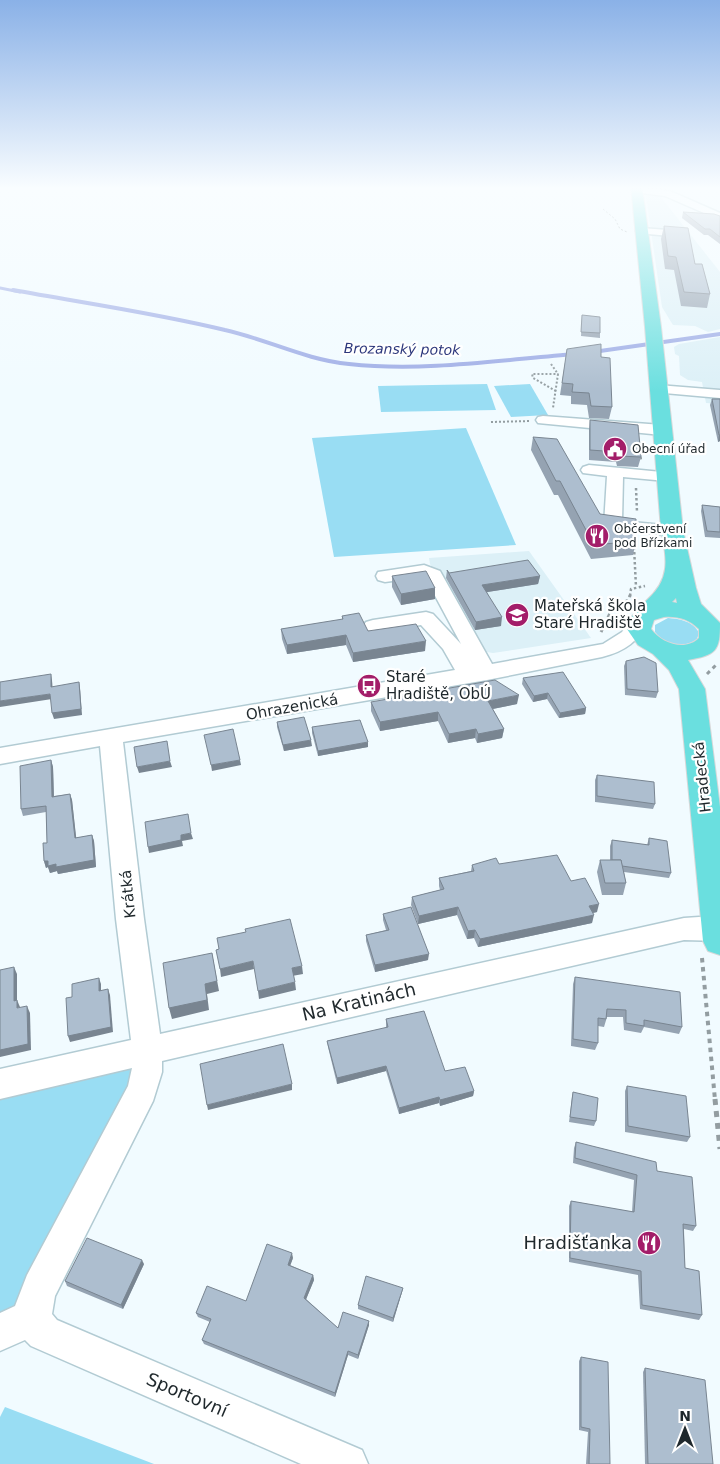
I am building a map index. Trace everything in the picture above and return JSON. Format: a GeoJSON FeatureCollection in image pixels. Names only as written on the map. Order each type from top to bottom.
{"type":"FeatureCollection","features":[{"type":"Feature","properties":{"kind":"main road"},"geometry":{"type":"LineString","coordinates":[[644,255],[658,389],[648,434],[666,476],[672,531],[680,577],[690,606],[710,634]]}},
{"type":"Feature","properties":{"kind":"main road"},"geometry":{"type":"LineString","coordinates":[[642,618],[664,599],[672,587],[677,574],[677,560]]}},
{"type":"Feature","properties":{"kind":"main road"},"geometry":{"type":"LineString","coordinates":[[642,618],[654,611],[667,609],[688,613],[710,634]]}},
{"type":"Feature","properties":{"kind":"main road","name":"Hradecká"},"geometry":{"type":"LineString","coordinates":[[642,618],[639,629],[641,634],[677,662],[691,685],[712,933]]}},
{"type":"Feature","properties":{"kind":"main road"},"geometry":{"type":"LineString","coordinates":[[659,648],[688,653],[710,634]]}},
{"type":"Feature","properties":{"kind":"main road","name":"Hradecká"},"geometry":{"type":"LineString","coordinates":[[694,703],[695,670],[710,634]]}},
{"type":"Feature","properties":{"kind":"street"},"geometry":{"type":"LineString","coordinates":[[658,389],[720,394]]}},
{"type":"Feature","properties":{"kind":"street"},"geometry":{"type":"LineString","coordinates":[[547,421],[648,434]]}},
{"type":"Feature","properties":{"kind":"street"},"geometry":{"type":"LineString","coordinates":[[589,470],[666,476]]}},
{"type":"Feature","properties":{"kind":"street"},"geometry":{"type":"LineString","coordinates":[[615,472],[613,525],[672,531]]}},
{"type":"Feature","properties":{"kind":"street"},"geometry":{"type":"LineString","coordinates":[[385,576],[424,571],[433,576],[477,675]]}},
{"type":"Feature","properties":{"kind":"street"},"geometry":{"type":"LineString","coordinates":[[373,626],[426,618],[477,675]]}},
{"type":"Feature","properties":{"kind":"street","name":"Ohrazenická"},"geometry":{"type":"LineString","coordinates":[[0,756],[477,675],[583,655],[619,646],[633,633],[642,618]]}},
{"type":"Feature","properties":{"kind":"street","name":"Ohrazenická"},"geometry":{"type":"LineString","coordinates":[[583,655],[659,648]]}},
{"type":"Feature","properties":{"kind":"street","name":"Krátká"},"geometry":{"type":"LineString","coordinates":[[111,738],[130,919],[147,1050]]}},
{"type":"Feature","properties":{"kind":"street","name":"Na Kratinách"},"geometry":{"type":"LineString","coordinates":[[0,1084],[684,929],[712,933]]}},
{"type":"Feature","properties":{"kind":"street","name":"Sportovní"},"geometry":{"type":"LineString","coordinates":[[16,1325],[34,1304],[40,1288],[142,1090],[147,1072],[147,1050]]}},
{"type":"Feature","properties":{"kind":"street","name":"Sportovní"},"geometry":{"type":"LineString","coordinates":[[16,1325],[36,1327],[44,1333],[348,1464]]}},
{"type":"Feature","properties":{"kind":"path"},"geometry":{"type":"LineString","coordinates":[[491,422],[547,421],[556,391],[558,374],[551,364]]}},
{"type":"Feature","properties":{"kind":"path"},"geometry":{"type":"LineString","coordinates":[[556,391],[533,378],[532,374],[558,374]]}},
{"type":"Feature","properties":{"kind":"path"},"geometry":{"type":"LineString","coordinates":[[636,587],[634,545],[637,542],[638,527],[636,470],[642,471],[648,434]]}},
{"type":"Feature","properties":{"kind":"path"},"geometry":{"type":"LineString","coordinates":[[712,933],[720,1149]]}},
{"type":"Feature","properties":{"kind":"shaded area"},"geometry":{"type":"Polygon","coordinates":[[[655,255],[707,255],[720,272],[720,329],[708,332],[695,326],[673,325],[662,307],[655,255]]]}},
{"type":"Feature","properties":{"kind":"shaded area"},"geometry":{"type":"Polygon","coordinates":[[[720,337],[720,404],[706,403],[702,382],[688,380],[680,375],[679,356],[675,354],[674,347],[679,344],[720,337]]]}},
{"type":"Feature","properties":{"kind":"shaded area"},"geometry":{"type":"Polygon","coordinates":[[[487,384],[496,410],[381,412],[378,386],[487,384]]]}},
{"type":"Feature","properties":{"kind":"shaded area"},"geometry":{"type":"Polygon","coordinates":[[[530,384],[548,415],[511,417],[494,386],[530,384]]]}},
{"type":"Feature","properties":{"kind":"shaded area"},"geometry":{"type":"Polygon","coordinates":[[[466,428],[516,545],[334,557],[312,438],[466,428]]]}},
{"type":"Feature","properties":{"kind":"shaded area","name":"Mateřská škola Staré Hradiště"},"geometry":{"type":"Polygon","coordinates":[[[529,551],[591,638],[493,653],[481,651],[430,564],[429,558],[529,551]]]}},
{"type":"Feature","properties":{"kind":"shaded area"},"geometry":{"type":"Polygon","coordinates":[[[668,618],[690,623],[699,633],[697,639],[681,645],[664,640],[655,632],[655,625],[668,618]]]}},
{"type":"Feature","properties":{"kind":"shaded area"},"geometry":{"type":"Polygon","coordinates":[[[132,1066],[142,1072],[25,1301],[0,1319],[0,1097],[132,1066]]]}},
{"type":"Feature","properties":{"kind":"shaded area"},"geometry":{"type":"Polygon","coordinates":[[[5,1407],[154,1464],[0,1464],[0,1417],[5,1407]]]}},
{"type":"Feature","properties":{"kind":"building"},"geometry":{"type":"Polygon","coordinates":[[[693,255],[695,264],[702,264],[710,294],[684,292],[676,257],[668,256],[693,255]]]}},
{"type":"Feature","properties":{"kind":"building"},"geometry":{"type":"Polygon","coordinates":[[[582,315],[600,317],[600,333],[581,332],[582,315]]]}},
{"type":"Feature","properties":{"kind":"building"},"geometry":{"type":"Polygon","coordinates":[[[601,344],[601,357],[610,358],[612,407],[591,406],[589,393],[572,392],[573,384],[562,383],[567,349],[601,344]]]}},
{"type":"Feature","properties":{"kind":"building"},"geometry":{"type":"Polygon","coordinates":[[[712,399],[720,399],[720,435],[719,435],[712,399]]]}},
{"type":"Feature","properties":{"kind":"building"},"geometry":{"type":"Polygon","coordinates":[[[590,420],[638,425],[641,457],[619,456],[618,452],[590,450],[590,420]]]}},
{"type":"Feature","properties":{"kind":"building"},"geometry":{"type":"Polygon","coordinates":[[[533,437],[557,439],[600,514],[636,519],[636,541],[594,545],[560,481],[556,481],[533,437]]]}},
{"type":"Feature","properties":{"kind":"building"},"geometry":{"type":"Polygon","coordinates":[[[702,505],[720,507],[720,532],[707,531],[702,505]]]}},
{"type":"Feature","properties":{"kind":"building"},"geometry":{"type":"Polygon","coordinates":[[[528,560],[540,576],[482,585],[502,617],[476,622],[447,570],[449,573],[528,560]]]}},
{"type":"Feature","properties":{"kind":"building"},"geometry":{"type":"Polygon","coordinates":[[[426,571],[435,588],[401,594],[392,576],[426,571]]]}},
{"type":"Feature","properties":{"kind":"building"},"geometry":{"type":"Polygon","coordinates":[[[359,613],[368,631],[416,624],[426,641],[353,653],[346,635],[287,645],[281,629],[343,619],[342,616],[359,613]]]}},
{"type":"Feature","properties":{"kind":"building"},"geometry":{"type":"Polygon","coordinates":[[[644,657],[656,663],[658,692],[627,689],[626,661],[644,657]]]}},
{"type":"Feature","properties":{"kind":"building"},"geometry":{"type":"Polygon","coordinates":[[[563,672],[586,708],[560,713],[548,693],[534,696],[523,678],[563,672]]]}},
{"type":"Feature","properties":{"kind":"building"},"geometry":{"type":"Polygon","coordinates":[[[51,674],[51,687],[79,682],[81,709],[52,713],[50,694],[0,701],[0,682],[51,674]]]}},
{"type":"Feature","properties":{"kind":"building"},"geometry":{"type":"Polygon","coordinates":[[[495,680],[519,695],[488,701],[504,729],[478,734],[476,729],[449,734],[438,712],[380,722],[371,702],[495,680]]]}},
{"type":"Feature","properties":{"kind":"building"},"geometry":{"type":"Polygon","coordinates":[[[304,717],[311,740],[283,745],[277,722],[304,717]]]}},
{"type":"Feature","properties":{"kind":"building"},"geometry":{"type":"Polygon","coordinates":[[[360,720],[368,742],[318,751],[312,727],[360,720]]]}},
{"type":"Feature","properties":{"kind":"building"},"geometry":{"type":"Polygon","coordinates":[[[233,729],[240,760],[211,765],[204,735],[233,729]]]}},
{"type":"Feature","properties":{"kind":"building"},"geometry":{"type":"Polygon","coordinates":[[[167,741],[170,761],[137,767],[134,747],[167,741]]]}},
{"type":"Feature","properties":{"kind":"building"},"geometry":{"type":"Polygon","coordinates":[[[51,760],[52,797],[70,794],[75,838],[92,835],[94,860],[56,867],[56,864],[48,866],[48,861],[44,861],[43,843],[47,843],[46,806],[21,809],[20,766],[51,760]]]}},
{"type":"Feature","properties":{"kind":"building"},"geometry":{"type":"Polygon","coordinates":[[[597,775],[654,782],[655,804],[597,796],[597,775]]]}},
{"type":"Feature","properties":{"kind":"building"},"geometry":{"type":"Polygon","coordinates":[[[188,814],[191,833],[181,835],[181,840],[148,847],[145,822],[188,814]]]}},
{"type":"Feature","properties":{"kind":"building"},"geometry":{"type":"Polygon","coordinates":[[[649,838],[667,841],[671,873],[622,866],[621,860],[612,860],[612,840],[649,845],[649,838]]]}},
{"type":"Feature","properties":{"kind":"building"},"geometry":{"type":"Polygon","coordinates":[[[557,855],[571,881],[585,878],[599,904],[589,906],[594,915],[480,939],[475,930],[468,931],[458,907],[419,916],[412,897],[444,889],[439,878],[474,871],[472,865],[496,858],[499,864],[557,855]]]}},
{"type":"Feature","properties":{"kind":"building"},"geometry":{"type":"Polygon","coordinates":[[[600,860],[621,860],[626,883],[605,883],[600,860]]]}},
{"type":"Feature","properties":{"kind":"building"},"geometry":{"type":"Polygon","coordinates":[[[411,907],[429,954],[375,965],[366,935],[389,930],[383,914],[411,907]]]}},
{"type":"Feature","properties":{"kind":"building"},"geometry":{"type":"Polygon","coordinates":[[[290,919],[302,966],[292,968],[295,982],[258,991],[253,961],[220,969],[216,950],[219,949],[217,938],[246,932],[245,929],[290,919]]]}},
{"type":"Feature","properties":{"kind":"building"},"geometry":{"type":"Polygon","coordinates":[[[212,953],[217,981],[205,984],[207,1000],[169,1008],[163,963],[212,953]]]}},
{"type":"Feature","properties":{"kind":"building"},"geometry":{"type":"Polygon","coordinates":[[[14,967],[14,1001],[17,1000],[17,1008],[27,1006],[28,1044],[0,1050],[0,970],[14,967]]]}},
{"type":"Feature","properties":{"kind":"building"},"geometry":{"type":"Polygon","coordinates":[[[575,977],[680,992],[682,1027],[644,1020],[644,1026],[626,1023],[626,1010],[607,1009],[606,1019],[598,1018],[598,1043],[573,1039],[575,977]]]}},
{"type":"Feature","properties":{"kind":"building"},"geometry":{"type":"Polygon","coordinates":[[[99,978],[99,991],[108,989],[111,1027],[68,1036],[66,998],[72,997],[72,984],[99,978]]]}},
{"type":"Feature","properties":{"kind":"building"},"geometry":{"type":"Polygon","coordinates":[[[424,1011],[445,1071],[465,1067],[474,1091],[440,1100],[439,1097],[399,1108],[386,1066],[337,1078],[327,1041],[388,1027],[386,1019],[424,1011]]]}},
{"type":"Feature","properties":{"kind":"building"},"geometry":{"type":"Polygon","coordinates":[[[283,1044],[292,1084],[207,1105],[200,1064],[283,1044]]]}},
{"type":"Feature","properties":{"kind":"building"},"geometry":{"type":"Polygon","coordinates":[[[627,1086],[686,1096],[690,1137],[628,1126],[627,1086]]]}},
{"type":"Feature","properties":{"kind":"building"},"geometry":{"type":"Polygon","coordinates":[[[573,1092],[598,1098],[596,1121],[570,1117],[573,1092]]]}},
{"type":"Feature","properties":{"kind":"building"},"geometry":{"type":"Polygon","coordinates":[[[576,1142],[656,1162],[657,1171],[692,1177],[696,1226],[683,1224],[685,1268],[699,1271],[702,1315],[642,1305],[641,1271],[570,1258],[571,1201],[634,1212],[637,1175],[575,1158],[576,1142]]]}},
{"type":"Feature","properties":{"kind":"building"},"geometry":{"type":"Polygon","coordinates":[[[87,1238],[142,1260],[121,1305],[65,1281],[87,1238]]]}},
{"type":"Feature","properties":{"kind":"building"},"geometry":{"type":"Polygon","coordinates":[[[267,1244],[292,1253],[288,1265],[313,1275],[304,1298],[338,1328],[343,1312],[369,1321],[358,1355],[348,1351],[335,1393],[202,1340],[211,1319],[196,1313],[207,1286],[246,1301],[267,1244]]]}},
{"type":"Feature","properties":{"kind":"building"},"geometry":{"type":"Polygon","coordinates":[[[366,1276],[403,1288],[393,1318],[358,1305],[366,1276]]]}},
{"type":"Feature","properties":{"kind":"building"},"geometry":{"type":"Polygon","coordinates":[[[581,1357],[608,1362],[610,1464],[589,1464],[590,1429],[581,1427],[581,1357]]]}},
{"type":"Feature","properties":{"kind":"building"},"geometry":{"type":"Polygon","coordinates":[[[645,1368],[705,1380],[713,1464],[648,1464],[645,1368]]]}},
{"type":"Feature","properties":{"kind":"waterway","name":"Brozanský potok"},"geometry":{"type":"LineString","coordinates":[[0,288],[20,292]]}},
{"type":"Feature","properties":{"kind":"waterway","name":"Brozanský potok"},"geometry":{"type":"LineString","coordinates":[[13,290],[199,324],[240,334],[302,354],[349,364],[405,367],[434,366],[575,354]]}},
{"type":"Feature","properties":{"kind":"waterway","name":"Brozanský potok"},"geometry":{"type":"LineString","coordinates":[[593,352],[720,334]]}},
{"type":"Feature","properties":{"kind":"place","name":"Obecní úřad"},"geometry":{"type":"Point","coordinates":[615,449]}},
{"type":"Feature","properties":{"kind":"place","name":"Občerstvení pod Břízkami"},"geometry":{"type":"Point","coordinates":[597,536]}},
{"type":"Feature","properties":{"kind":"place","name":"Mateřská škola Staré Hradiště"},"geometry":{"type":"Point","coordinates":[517,615]}},
{"type":"Feature","properties":{"kind":"place","name":"Staré Hradiště, ObÚ"},"geometry":{"type":"Point","coordinates":[369,686]}},
{"type":"Feature","properties":{"kind":"place","name":"Hradišťanka"},"geometry":{"type":"Point","coordinates":[649,1243]}}]}
